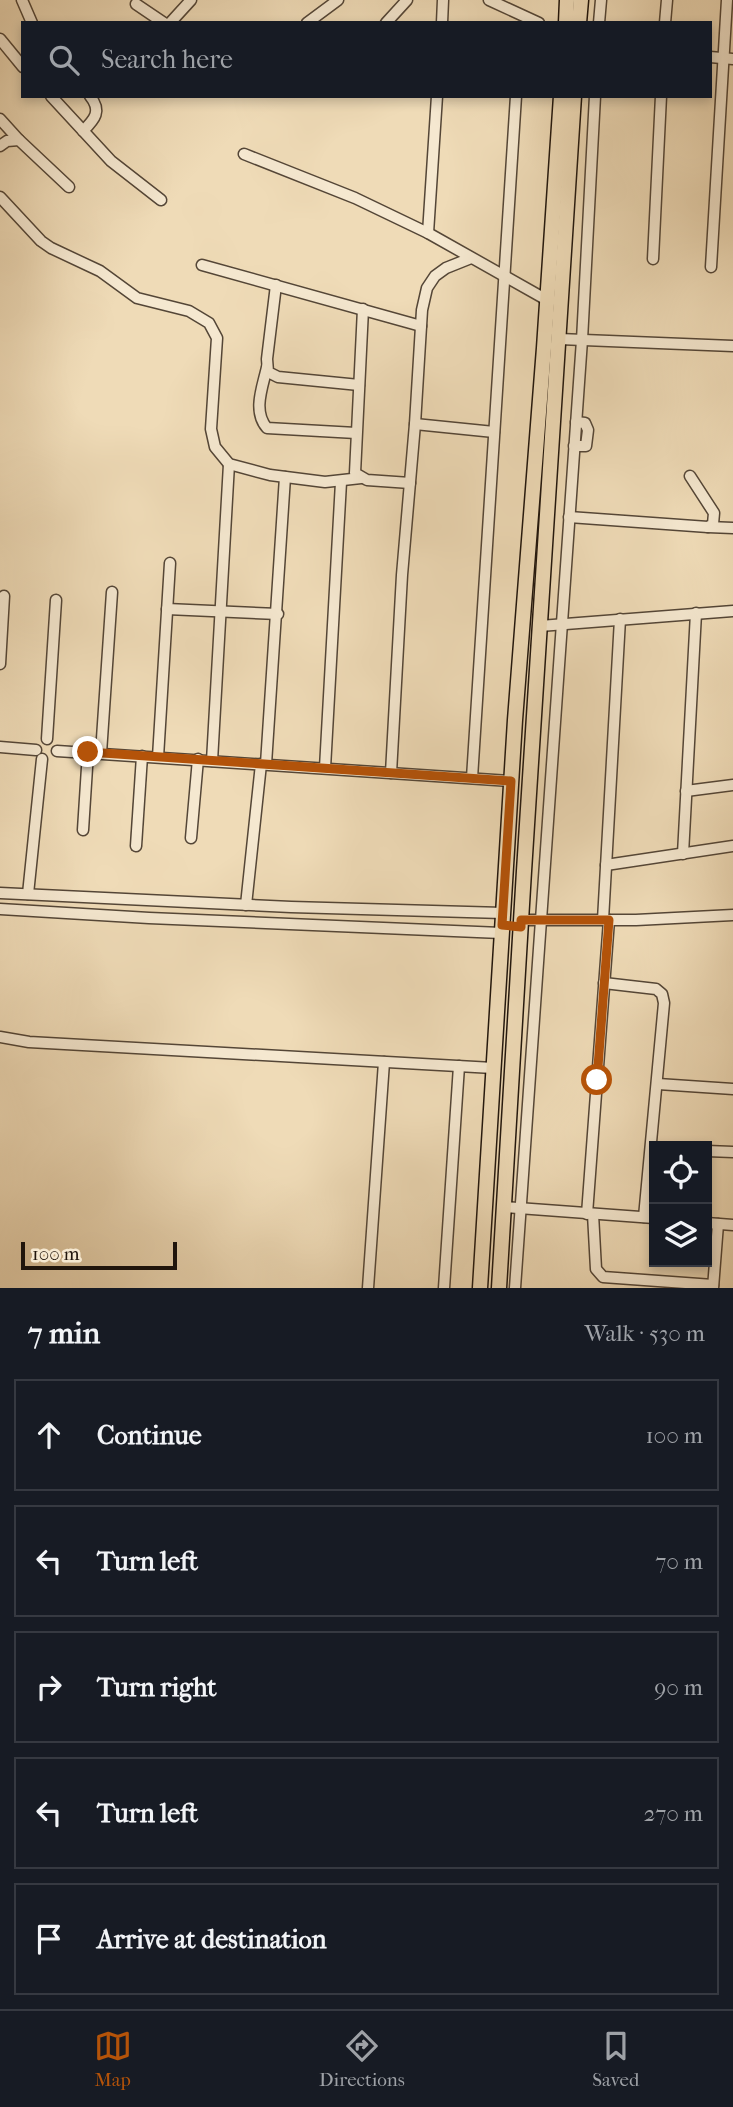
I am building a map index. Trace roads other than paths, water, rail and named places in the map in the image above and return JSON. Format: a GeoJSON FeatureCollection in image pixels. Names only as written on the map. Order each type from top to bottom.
{"type":"FeatureCollection","features":[{"type":"Feature","properties":{"kind":"main road"},"geometry":{"type":"LineString","coordinates":[[566,21],[567,0]]}},
{"type":"Feature","properties":{"kind":"main road"},"geometry":{"type":"LineString","coordinates":[[579,21],[581,0]]}},
{"type":"Feature","properties":{"kind":"main road"},"geometry":{"type":"LineString","coordinates":[[480,1288],[511,781],[561,98]]}},
{"type":"Feature","properties":{"kind":"main road"},"geometry":{"type":"LineString","coordinates":[[499,1288],[574,98]]}},
{"type":"Feature","properties":{"kind":"main road"},"geometry":{"type":"LineString","coordinates":[[502,924],[521,923]]}},
{"type":"Feature","properties":{"kind":"street"},"geometry":{"type":"LineString","coordinates":[[22,0],[31,21]]}},
{"type":"Feature","properties":{"kind":"street"},"geometry":{"type":"LineString","coordinates":[[172,21],[191,0]]}},
{"type":"Feature","properties":{"kind":"street"},"geometry":{"type":"LineString","coordinates":[[310,21],[338,0]]}},
{"type":"Feature","properties":{"kind":"street"},"geometry":{"type":"LineString","coordinates":[[388,21],[407,0]]}},
{"type":"Feature","properties":{"kind":"street"},"geometry":{"type":"LineString","coordinates":[[442,21],[443,0]]}},
{"type":"Feature","properties":{"kind":"street"},"geometry":{"type":"LineString","coordinates":[[489,0],[535,21]]}},
{"type":"Feature","properties":{"kind":"street"},"geometry":{"type":"LineString","coordinates":[[599,21],[601,0]]}},
{"type":"Feature","properties":{"kind":"street"},"geometry":{"type":"LineString","coordinates":[[665,21],[667,0]]}},
{"type":"Feature","properties":{"kind":"street"},"geometry":{"type":"LineString","coordinates":[[711,267],[729,58],[727,0]]}},
{"type":"Feature","properties":{"kind":"street"},"geometry":{"type":"LineString","coordinates":[[136,4],[161,21]]}},
{"type":"Feature","properties":{"kind":"street"},"geometry":{"type":"LineString","coordinates":[[0,39],[21,64]]}},
{"type":"Feature","properties":{"kind":"street"},"geometry":{"type":"LineString","coordinates":[[53,98],[111,161],[162,200]]}},
{"type":"Feature","properties":{"kind":"street"},"geometry":{"type":"LineString","coordinates":[[83,131],[97,115],[97,108],[91,98]]}},
{"type":"Feature","properties":{"kind":"street"},"geometry":{"type":"LineString","coordinates":[[428,233],[437,98]]}},
{"type":"Feature","properties":{"kind":"street"},"geometry":{"type":"LineString","coordinates":[[472,778],[516,98]]}},
{"type":"Feature","properties":{"kind":"street"},"geometry":{"type":"LineString","coordinates":[[516,1288],[582,340],[595,98]]}},
{"type":"Feature","properties":{"kind":"street"},"geometry":{"type":"LineString","coordinates":[[653,260],[661,98]]}},
{"type":"Feature","properties":{"kind":"street"},"geometry":{"type":"LineString","coordinates":[[0,119],[69,187]]}},
{"type":"Feature","properties":{"kind":"street"},"geometry":{"type":"LineString","coordinates":[[0,146],[7,141],[19,140]]}},
{"type":"Feature","properties":{"kind":"street"},"geometry":{"type":"LineString","coordinates":[[244,154],[355,198],[428,233],[547,300]]}},
{"type":"Feature","properties":{"kind":"street"},"geometry":{"type":"LineString","coordinates":[[0,197],[41,241],[51,248],[100,271],[138,298],[189,311],[209,323],[216,338],[212,438],[215,447],[229,464],[285,477],[341,481],[360,478],[410,483]]}},
{"type":"Feature","properties":{"kind":"street"},"geometry":{"type":"LineString","coordinates":[[391,773],[402,575],[421,326],[427,288],[435,276],[446,268],[471,258]]}},
{"type":"Feature","properties":{"kind":"street"},"geometry":{"type":"LineString","coordinates":[[202,265],[421,326]]}},
{"type":"Feature","properties":{"kind":"street"},"geometry":{"type":"LineString","coordinates":[[276,285],[267,367],[259,406],[261,421],[267,428],[356,433]]}},
{"type":"Feature","properties":{"kind":"street"},"geometry":{"type":"LineString","coordinates":[[360,478],[355,473],[354,466],[363,309]]}},
{"type":"Feature","properties":{"kind":"street"},"geometry":{"type":"LineString","coordinates":[[559,339],[733,346]]}},
{"type":"Feature","properties":{"kind":"street"},"geometry":{"type":"LineString","coordinates":[[267,367],[268,372],[278,377],[359,385]]}},
{"type":"Feature","properties":{"kind":"street"},"geometry":{"type":"LineString","coordinates":[[415,424],[494,432]]}},
{"type":"Feature","properties":{"kind":"street"},"geometry":{"type":"LineString","coordinates":[[212,761],[229,464]]}},
{"type":"Feature","properties":{"kind":"street"},"geometry":{"type":"LineString","coordinates":[[690,476],[714,513],[713,524],[708,527]]}},
{"type":"Feature","properties":{"kind":"street"},"geometry":{"type":"LineString","coordinates":[[246,905],[264,764],[278,614],[285,477]]}},
{"type":"Feature","properties":{"kind":"street"},"geometry":{"type":"LineString","coordinates":[[325,768],[341,481]]}},
{"type":"Feature","properties":{"kind":"street"},"geometry":{"type":"LineString","coordinates":[[569,517],[733,528]]}},
{"type":"Feature","properties":{"kind":"street"},"geometry":{"type":"LineString","coordinates":[[158,757],[170,563]]}},
{"type":"Feature","properties":{"kind":"street"},"geometry":{"type":"LineString","coordinates":[[101,753],[113,592]]}},
{"type":"Feature","properties":{"kind":"street"},"geometry":{"type":"LineString","coordinates":[[0,664],[4,596]]}},
{"type":"Feature","properties":{"kind":"street"},"geometry":{"type":"LineString","coordinates":[[47,739],[56,600]]}},
{"type":"Feature","properties":{"kind":"street"},"geometry":{"type":"LineString","coordinates":[[167,608],[278,614]]}},
{"type":"Feature","properties":{"kind":"street"},"geometry":{"type":"LineString","coordinates":[[540,626],[733,611]]}},
{"type":"Feature","properties":{"kind":"street"},"geometry":{"type":"LineString","coordinates":[[683,853],[696,614]]}},
{"type":"Feature","properties":{"kind":"street"},"geometry":{"type":"LineString","coordinates":[[620,620],[606,865],[604,983],[590,1214],[596,1269],[603,1277],[713,1286],[712,1224],[733,1225]]}},
{"type":"Feature","properties":{"kind":"street"},"geometry":{"type":"LineString","coordinates":[[0,747],[39,754],[52,760],[57,751],[54,743],[47,739]]}},
{"type":"Feature","properties":{"kind":"street"},"geometry":{"type":"LineString","coordinates":[[28,894],[39,742],[47,739]]}},
{"type":"Feature","properties":{"kind":"street"},"geometry":{"type":"LineString","coordinates":[[57,751],[511,781]]}},
{"type":"Feature","properties":{"kind":"street"},"geometry":{"type":"LineString","coordinates":[[83,830],[88,752]]}},
{"type":"Feature","properties":{"kind":"street"},"geometry":{"type":"LineString","coordinates":[[136,846],[142,756]]}},
{"type":"Feature","properties":{"kind":"street"},"geometry":{"type":"LineString","coordinates":[[191,838],[198,760]]}},
{"type":"Feature","properties":{"kind":"street"},"geometry":{"type":"LineString","coordinates":[[686,791],[733,785]]}},
{"type":"Feature","properties":{"kind":"street"},"geometry":{"type":"LineString","coordinates":[[606,865],[733,846]]}},
{"type":"Feature","properties":{"kind":"street"},"geometry":{"type":"LineString","coordinates":[[0,893],[246,905],[502,924]]}},
{"type":"Feature","properties":{"kind":"street"},"geometry":{"type":"LineString","coordinates":[[0,909],[149,918],[502,924]]}},
{"type":"Feature","properties":{"kind":"street"},"geometry":{"type":"LineString","coordinates":[[521,923],[542,920],[733,915]]}},
{"type":"Feature","properties":{"kind":"street"},"geometry":{"type":"LineString","coordinates":[[604,983],[648,987],[662,994],[664,1017],[654,1141]]}},
{"type":"Feature","properties":{"kind":"street"},"geometry":{"type":"LineString","coordinates":[[0,1037],[29,1042],[493,1068]]}},
{"type":"Feature","properties":{"kind":"street"},"geometry":{"type":"LineString","coordinates":[[368,1288],[384,1062]]}},
{"type":"Feature","properties":{"kind":"street"},"geometry":{"type":"LineString","coordinates":[[444,1288],[459,1066]]}},
{"type":"Feature","properties":{"kind":"street"},"geometry":{"type":"LineString","coordinates":[[659,1084],[733,1089]]}},
{"type":"Feature","properties":{"kind":"street"},"geometry":{"type":"LineString","coordinates":[[712,1151],[733,1152]]}},
{"type":"Feature","properties":{"kind":"street"},"geometry":{"type":"LineString","coordinates":[[504,1207],[649,1218]]}}]}
